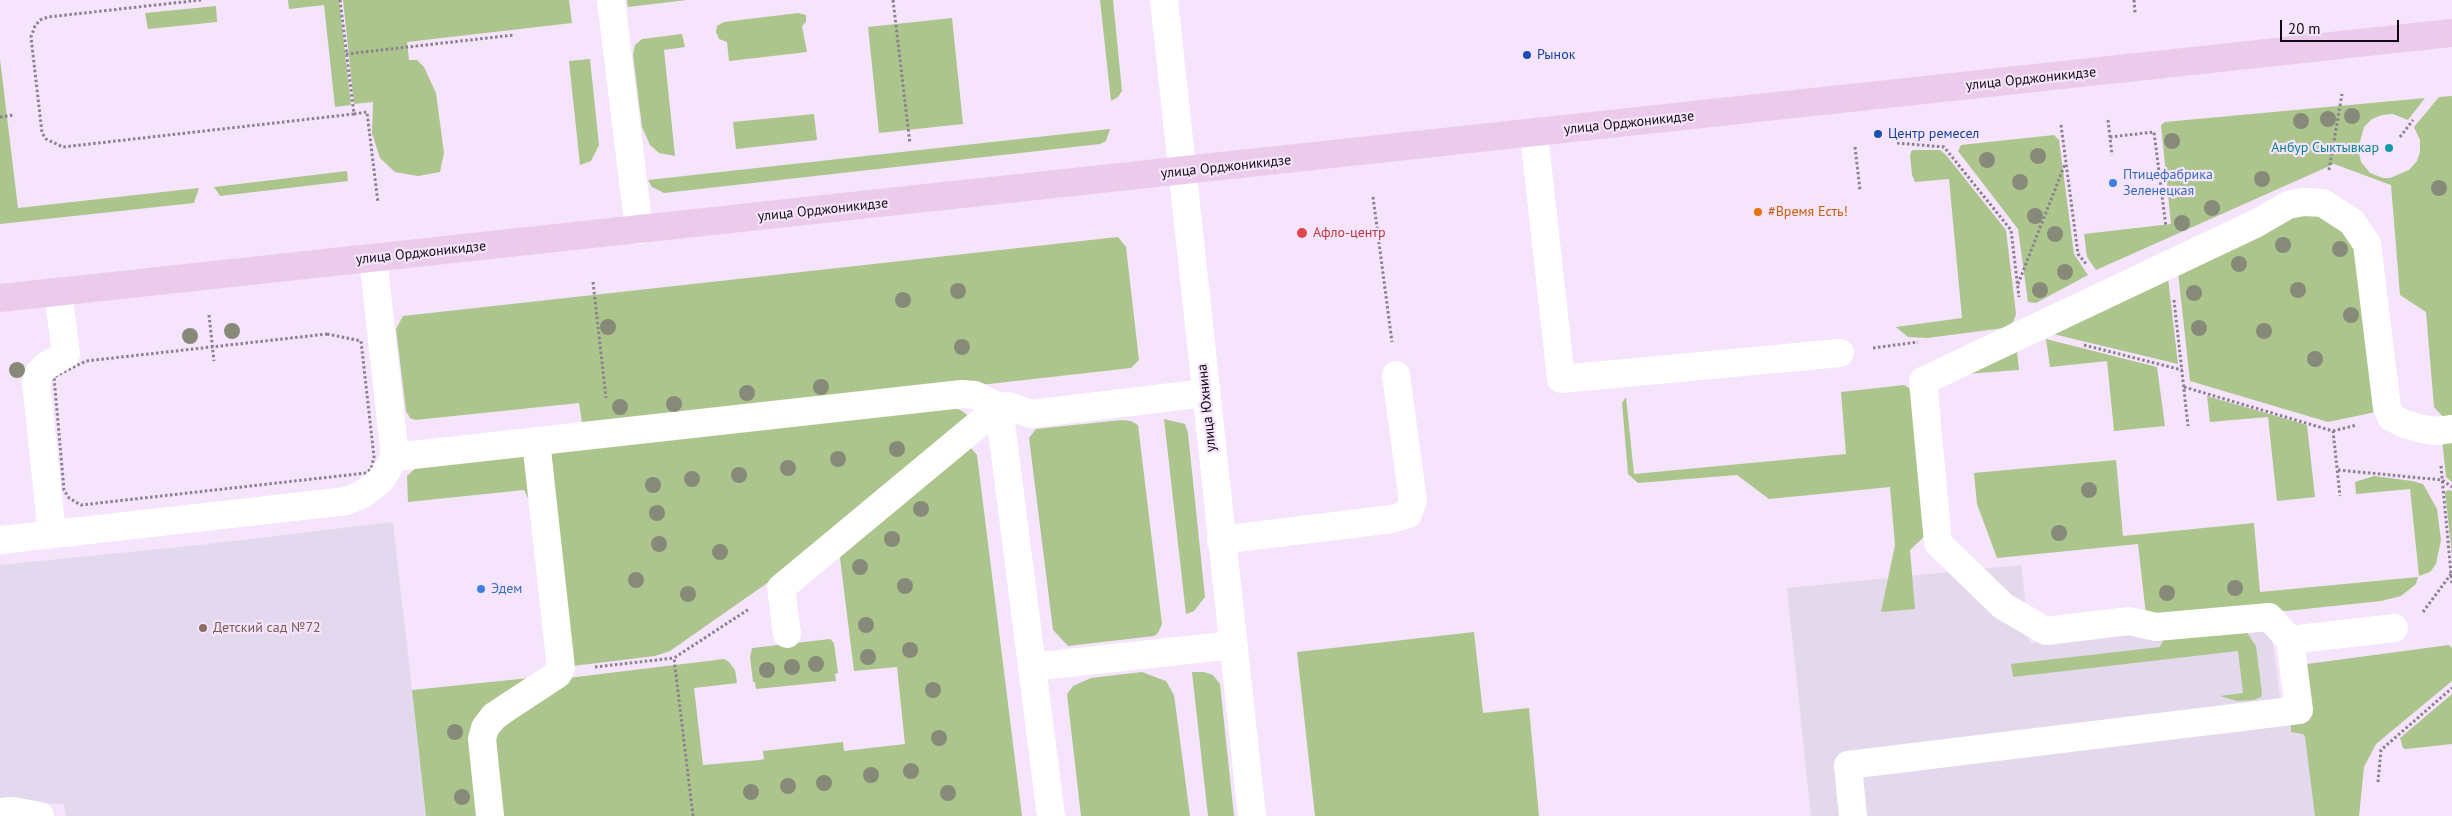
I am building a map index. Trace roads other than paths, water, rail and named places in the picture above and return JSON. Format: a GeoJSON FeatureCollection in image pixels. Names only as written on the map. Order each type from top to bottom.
{"type":"FeatureCollection","features":[{"type":"Feature","properties":{"kind":"main road","name":"улица Орджоникидзе"},"geometry":{"type":"LineString","coordinates":[[0,298],[1534,134],[2452,33]]}},
{"type":"Feature","properties":{"kind":"street"},"geometry":{"type":"LineString","coordinates":[[610,0],[638,230]]}},
{"type":"Feature","properties":{"kind":"street","name":"улица Юхнина"},"geometry":{"type":"LineString","coordinates":[[1164,0],[1252,816]]}},
{"type":"Feature","properties":{"kind":"street"},"geometry":{"type":"LineString","coordinates":[[1534,134],[1561,379],[1840,353]]}},
{"type":"Feature","properties":{"kind":"street"},"geometry":{"type":"LineString","coordinates":[[1853,816],[1848,765],[2299,710],[2290,640],[2269,617],[2156,627],[2129,621],[2046,631],[2003,606],[1938,543],[1923,381],[2257,223],[2288,205],[2304,202],[2323,203],[2352,222],[2367,244],[2387,408],[2391,417],[2404,424],[2444,430]]}},
{"type":"Feature","properties":{"kind":"street"},"geometry":{"type":"LineString","coordinates":[[0,540],[347,501],[363,494],[381,480],[395,457],[373,258]]}},
{"type":"Feature","properties":{"kind":"street"},"geometry":{"type":"LineString","coordinates":[[52,534],[36,382],[39,373],[46,366],[66,354],[58,292]]}},
{"type":"Feature","properties":{"kind":"street"},"geometry":{"type":"LineString","coordinates":[[1221,540],[1392,520],[1408,514],[1412,501],[1396,375]]}},
{"type":"Feature","properties":{"kind":"street"},"geometry":{"type":"LineString","coordinates":[[395,457],[962,394],[986,398],[999,406],[1008,406],[1031,414],[1206,393]]}},
{"type":"Feature","properties":{"kind":"street"},"geometry":{"type":"LineString","coordinates":[[787,634],[781,588],[999,406]]}},
{"type":"Feature","properties":{"kind":"street"},"geometry":{"type":"LineString","coordinates":[[999,406],[1051,816]]}},
{"type":"Feature","properties":{"kind":"street"},"geometry":{"type":"LineString","coordinates":[[490,816],[482,739],[488,722],[560,671],[536,441]]}},
{"type":"Feature","properties":{"kind":"street"},"geometry":{"type":"LineString","coordinates":[[2290,640],[2394,628]]}},
{"type":"Feature","properties":{"kind":"street"},"geometry":{"type":"LineString","coordinates":[[1032,667],[1233,645]]}},
{"type":"Feature","properties":{"kind":"street"},"geometry":{"type":"LineString","coordinates":[[0,812],[13,811],[40,816]]}},
{"type":"Feature","properties":{"kind":"place","name":"Рынок"},"geometry":{"type":"Point","coordinates":[1527,55]}},
{"type":"Feature","properties":{"kind":"place","name":"Центр ремесел"},"geometry":{"type":"Point","coordinates":[1878,134]}},
{"type":"Feature","properties":{"kind":"place","name":"Анбур Сыктывкар"},"geometry":{"type":"Point","coordinates":[2389,148]}},
{"type":"Feature","properties":{"kind":"place","name":"Птицефабрика Зеленецкая"},"geometry":{"type":"Point","coordinates":[2113,183]}},
{"type":"Feature","properties":{"kind":"place","name":"#Время Есть!"},"geometry":{"type":"Point","coordinates":[1758,212]}},
{"type":"Feature","properties":{"kind":"place","name":"Афло-центр"},"geometry":{"type":"Point","coordinates":[1302,233]}},
{"type":"Feature","properties":{"kind":"place","name":"Эдем"},"geometry":{"type":"Point","coordinates":[481,589]}},
{"type":"Feature","properties":{"kind":"place","name":"Детский сад №72"},"geometry":{"type":"Point","coordinates":[203,628]}}]}
